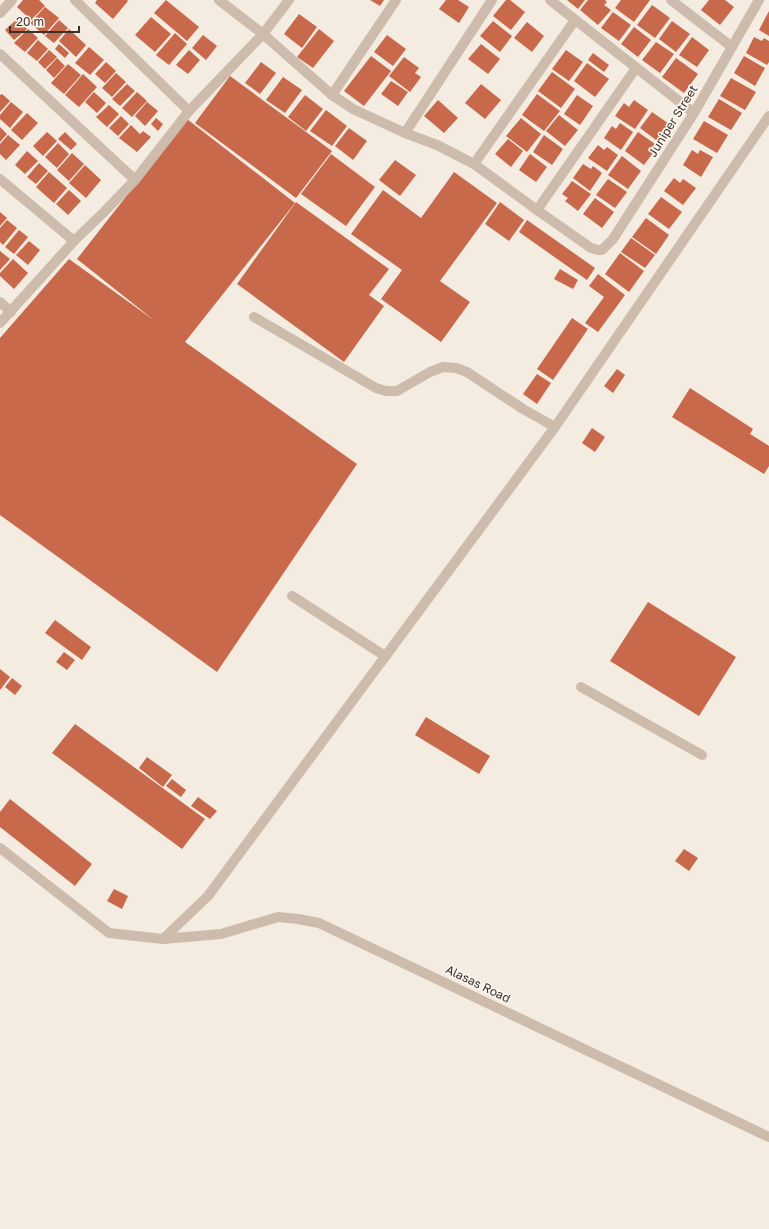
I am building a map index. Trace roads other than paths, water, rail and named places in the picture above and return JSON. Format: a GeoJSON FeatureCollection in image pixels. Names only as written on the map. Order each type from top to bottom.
{"type":"FeatureCollection","features":[{"type":"Feature","properties":{"kind":"street"},"geometry":{"type":"LineString","coordinates":[[0,13],[12,0]]}},
{"type":"Feature","properties":{"kind":"street"},"geometry":{"type":"LineString","coordinates":[[75,0],[189,111]]}},
{"type":"Feature","properties":{"kind":"street"},"geometry":{"type":"LineString","coordinates":[[219,0],[263,34],[332,95],[353,109],[405,133],[437,145],[474,164],[537,210],[636,68]]}},
{"type":"Feature","properties":{"kind":"street"},"geometry":{"type":"LineString","coordinates":[[0,323],[74,241],[135,180],[189,111],[263,34],[289,0]]}},
{"type":"Feature","properties":{"kind":"street"},"geometry":{"type":"LineString","coordinates":[[332,95],[396,0]]}},
{"type":"Feature","properties":{"kind":"street"},"geometry":{"type":"LineString","coordinates":[[405,133],[492,0]]}},
{"type":"Feature","properties":{"kind":"street"},"geometry":{"type":"LineString","coordinates":[[550,0],[694,113]]}},
{"type":"Feature","properties":{"kind":"street"},"geometry":{"type":"LineString","coordinates":[[671,0],[732,47]]}},
{"type":"Feature","properties":{"kind":"street","name":"Juniper Street"},"geometry":{"type":"LineString","coordinates":[[537,210],[591,248],[602,250],[613,239],[694,113],[759,0]]}},
{"type":"Feature","properties":{"kind":"street"},"geometry":{"type":"LineString","coordinates":[[474,164],[575,20]]}},
{"type":"Feature","properties":{"kind":"street"},"geometry":{"type":"LineString","coordinates":[[0,54],[135,180]]}},
{"type":"Feature","properties":{"kind":"street"},"geometry":{"type":"LineString","coordinates":[[164,940],[208,896],[555,427],[769,116]]}},
{"type":"Feature","properties":{"kind":"street"},"geometry":{"type":"LineString","coordinates":[[0,179],[74,241]]}},
{"type":"Feature","properties":{"kind":"street"},"geometry":{"type":"LineString","coordinates":[[0,302],[11,312]]}},
{"type":"Feature","properties":{"kind":"street"},"geometry":{"type":"LineString","coordinates":[[254,317],[376,388],[386,391],[397,391],[430,372],[443,367],[456,368],[467,372],[522,409],[555,427]]}},
{"type":"Feature","properties":{"kind":"street"},"geometry":{"type":"LineString","coordinates":[[292,596],[385,656]]}},
{"type":"Feature","properties":{"kind":"street"},"geometry":{"type":"LineString","coordinates":[[581,687],[702,755]]}},
{"type":"Feature","properties":{"kind":"street","name":"Alasas Road"},"geometry":{"type":"LineString","coordinates":[[0,848],[109,933],[164,940],[221,934],[278,917],[298,918],[319,923],[769,1138]]}}]}
